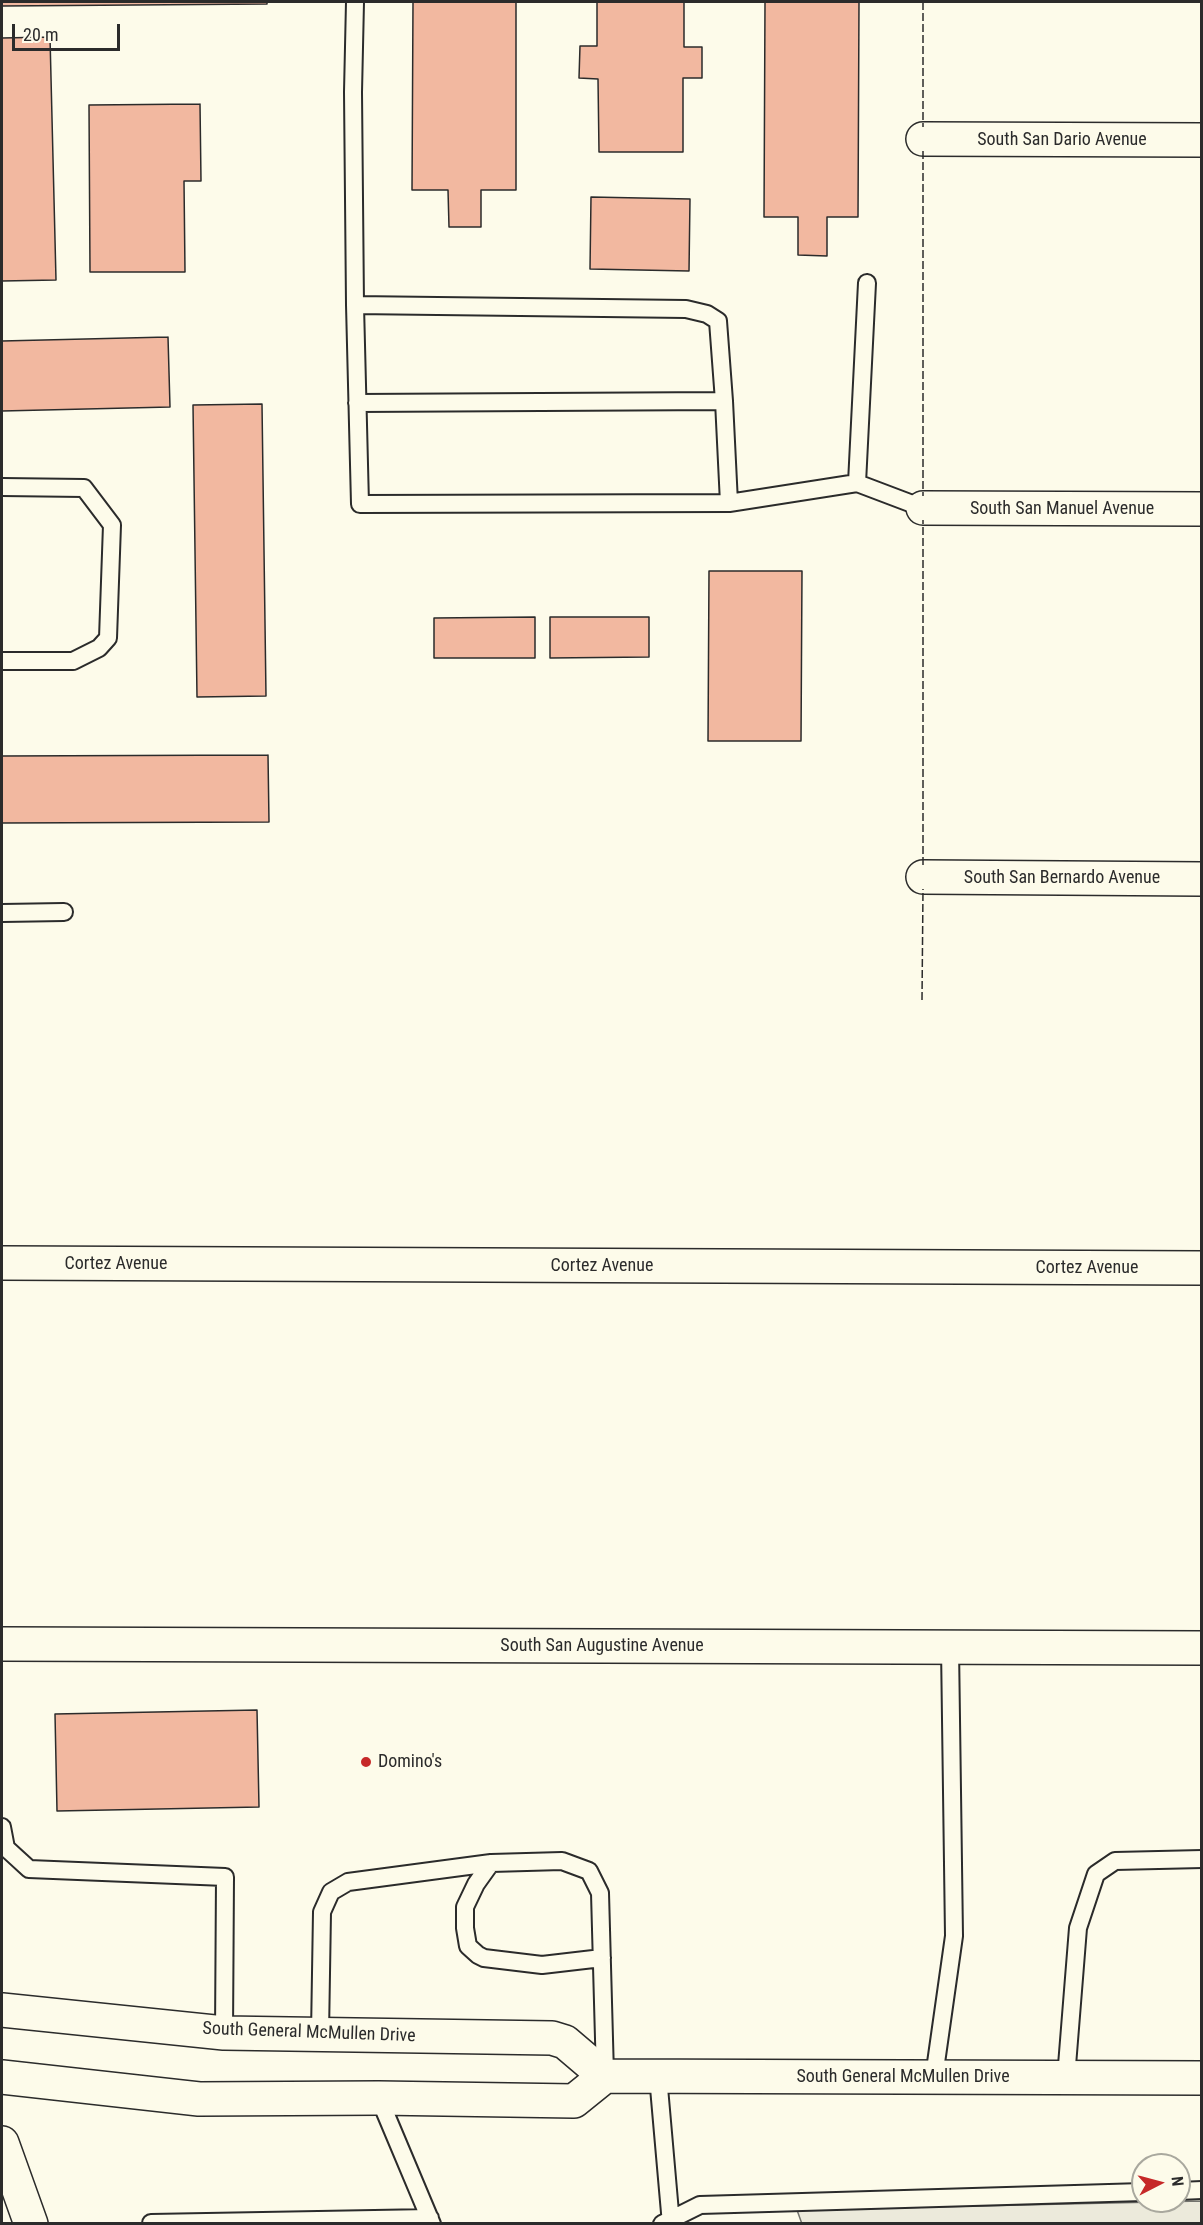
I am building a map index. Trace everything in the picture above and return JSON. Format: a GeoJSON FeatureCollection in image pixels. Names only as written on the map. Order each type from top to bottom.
{"type":"FeatureCollection","features":[{"type":"Feature","properties":{"kind":"street","name":"South San Dario Avenue"},"geometry":{"type":"LineString","coordinates":[[923,139],[1202,140]]}},
{"type":"Feature","properties":{"kind":"street","name":"South San Manuel Avenue"},"geometry":{"type":"LineString","coordinates":[[923,508],[1202,510]]}},
{"type":"Feature","properties":{"kind":"street","name":"South San Bernardo Avenue"},"geometry":{"type":"LineString","coordinates":[[923,877],[1202,879]]}},
{"type":"Feature","properties":{"kind":"street","name":"Cortez Avenue"},"geometry":{"type":"LineString","coordinates":[[2,1263],[1202,1268]]}},
{"type":"Feature","properties":{"kind":"street","name":"South San Augustine Avenue"},"geometry":{"type":"LineString","coordinates":[[2,1644],[1202,1648]]}},
{"type":"Feature","properties":{"kind":"street","name":"South General McMullen Drive"},"geometry":{"type":"LineString","coordinates":[[2,2010],[224,2033],[552,2038],[565,2042],[605,2076],[1202,2078]]}},
{"type":"Feature","properties":{"kind":"street"},"geometry":{"type":"LineString","coordinates":[[2,2077],[199,2099],[379,2098],[574,2101],[605,2076]]}},
{"type":"Feature","properties":{"kind":"street"},"geometry":{"type":"LineString","coordinates":[[2,2143],[31,2223]]}},
{"type":"Feature","properties":{"kind":"lane"},"geometry":{"type":"LineString","coordinates":[[355,2],[353,92],[355,305],[360,504],[729,503],[857,483],[923,508]]}},
{"type":"Feature","properties":{"kind":"lane"},"geometry":{"type":"LineString","coordinates":[[857,483],[867,283]]}},
{"type":"Feature","properties":{"kind":"lane"},"geometry":{"type":"LineString","coordinates":[[355,305],[687,309],[707,314],[718,321],[729,503]]}},
{"type":"Feature","properties":{"kind":"lane"},"geometry":{"type":"LineString","coordinates":[[357,403],[724,401]]}},
{"type":"Feature","properties":{"kind":"lane"},"geometry":{"type":"LineString","coordinates":[[2,487],[84,488],[112,525],[108,638],[99,648],[73,661],[2,662]]}},
{"type":"Feature","properties":{"kind":"lane"},"geometry":{"type":"LineString","coordinates":[[2,913],[64,912]]}},
{"type":"Feature","properties":{"kind":"lane"},"geometry":{"type":"LineString","coordinates":[[934,2077],[954,1936],[951,1647]]}},
{"type":"Feature","properties":{"kind":"lane"},"geometry":{"type":"LineString","coordinates":[[2,1827],[6,1848],[29,1869],[225,1877],[224,2033]]}},
{"type":"Feature","properties":{"kind":"lane"},"geometry":{"type":"LineString","coordinates":[[1066,2078],[1078,1928],[1096,1874],[1115,1861],[1202,1859]]}},
{"type":"Feature","properties":{"kind":"lane"},"geometry":{"type":"LineString","coordinates":[[320,2034],[322,1912],[331,1892],[348,1882],[491,1863],[562,1861],[589,1871],[600,1893],[605,2076]]}},
{"type":"Feature","properties":{"kind":"lane"},"geometry":{"type":"LineString","coordinates":[[491,1863],[476,1884],[465,1907],[468,1946],[478,1955],[484,1958],[542,1965],[602,1958]]}},
{"type":"Feature","properties":{"kind":"lane"},"geometry":{"type":"LineString","coordinates":[[658,2076],[667,2222],[699,2205],[1131,2192]]}},
{"type":"Feature","properties":{"kind":"lane"},"geometry":{"type":"LineString","coordinates":[[151,2223],[431,2221],[379,2098]]}},
{"type":"Feature","properties":{"kind":"shaded area"},"geometry":{"type":"Polygon","coordinates":[[[1191,2201],[1201,2201],[1202,2223],[802,2224],[797,2210],[1131,2203],[1131,2213],[1191,2213],[1191,2201]]]}},
{"type":"Feature","properties":{"kind":"building"},"geometry":{"type":"Polygon","coordinates":[[[2,2],[267,2],[267,4],[2,6],[2,2]]]}},
{"type":"Feature","properties":{"kind":"building"},"geometry":{"type":"Polygon","coordinates":[[[413,2],[516,2],[516,190],[481,190],[481,227],[449,227],[448,190],[412,190],[413,2]]]}},
{"type":"Feature","properties":{"kind":"building"},"geometry":{"type":"Polygon","coordinates":[[[597,2],[684,2],[684,47],[702,47],[702,78],[683,78],[683,152],[599,152],[598,79],[579,78],[580,46],[597,46],[597,2]]]}},
{"type":"Feature","properties":{"kind":"building"},"geometry":{"type":"Polygon","coordinates":[[[765,2],[859,2],[858,217],[827,217],[827,256],[798,255],[798,217],[764,217],[765,2]]]}},
{"type":"Feature","properties":{"kind":"building"},"geometry":{"type":"Polygon","coordinates":[[[50,37],[56,280],[2,281],[2,38],[50,37]]]}},
{"type":"Feature","properties":{"kind":"building"},"geometry":{"type":"Polygon","coordinates":[[[200,104],[201,181],[184,181],[185,272],[90,272],[89,105],[200,104]]]}},
{"type":"Feature","properties":{"kind":"building"},"geometry":{"type":"Polygon","coordinates":[[[591,197],[690,199],[689,271],[590,269],[591,197]]]}},
{"type":"Feature","properties":{"kind":"building"},"geometry":{"type":"Polygon","coordinates":[[[168,337],[170,407],[2,411],[2,341],[168,337]]]}},
{"type":"Feature","properties":{"kind":"building"},"geometry":{"type":"Polygon","coordinates":[[[262,404],[266,696],[197,697],[193,405],[262,404]]]}},
{"type":"Feature","properties":{"kind":"building"},"geometry":{"type":"Polygon","coordinates":[[[709,571],[802,571],[801,741],[708,741],[709,571]]]}},
{"type":"Feature","properties":{"kind":"building"},"geometry":{"type":"Polygon","coordinates":[[[535,617],[535,658],[434,658],[434,618],[535,617]]]}},
{"type":"Feature","properties":{"kind":"building"},"geometry":{"type":"Polygon","coordinates":[[[550,617],[649,617],[649,657],[550,658],[550,617]]]}},
{"type":"Feature","properties":{"kind":"building"},"geometry":{"type":"Polygon","coordinates":[[[268,755],[269,822],[2,823],[2,756],[268,755]]]}},
{"type":"Feature","properties":{"kind":"building"},"geometry":{"type":"Polygon","coordinates":[[[257,1710],[259,1807],[57,1811],[55,1714],[257,1710]]]}},
{"type":"Feature","properties":{"kind":"fence"},"geometry":{"type":"LineString","coordinates":[[923,2],[923,127]]}},
{"type":"Feature","properties":{"kind":"fence"},"geometry":{"type":"LineString","coordinates":[[923,151],[923,496]]}},
{"type":"Feature","properties":{"kind":"fence"},"geometry":{"type":"LineString","coordinates":[[923,520],[923,865]]}},
{"type":"Feature","properties":{"kind":"fence"},"geometry":{"type":"LineString","coordinates":[[922,1000],[923,889]]}},
{"type":"Feature","properties":{"kind":"place","name":"Domino's"},"geometry":{"type":"Point","coordinates":[366,1762]}}]}
